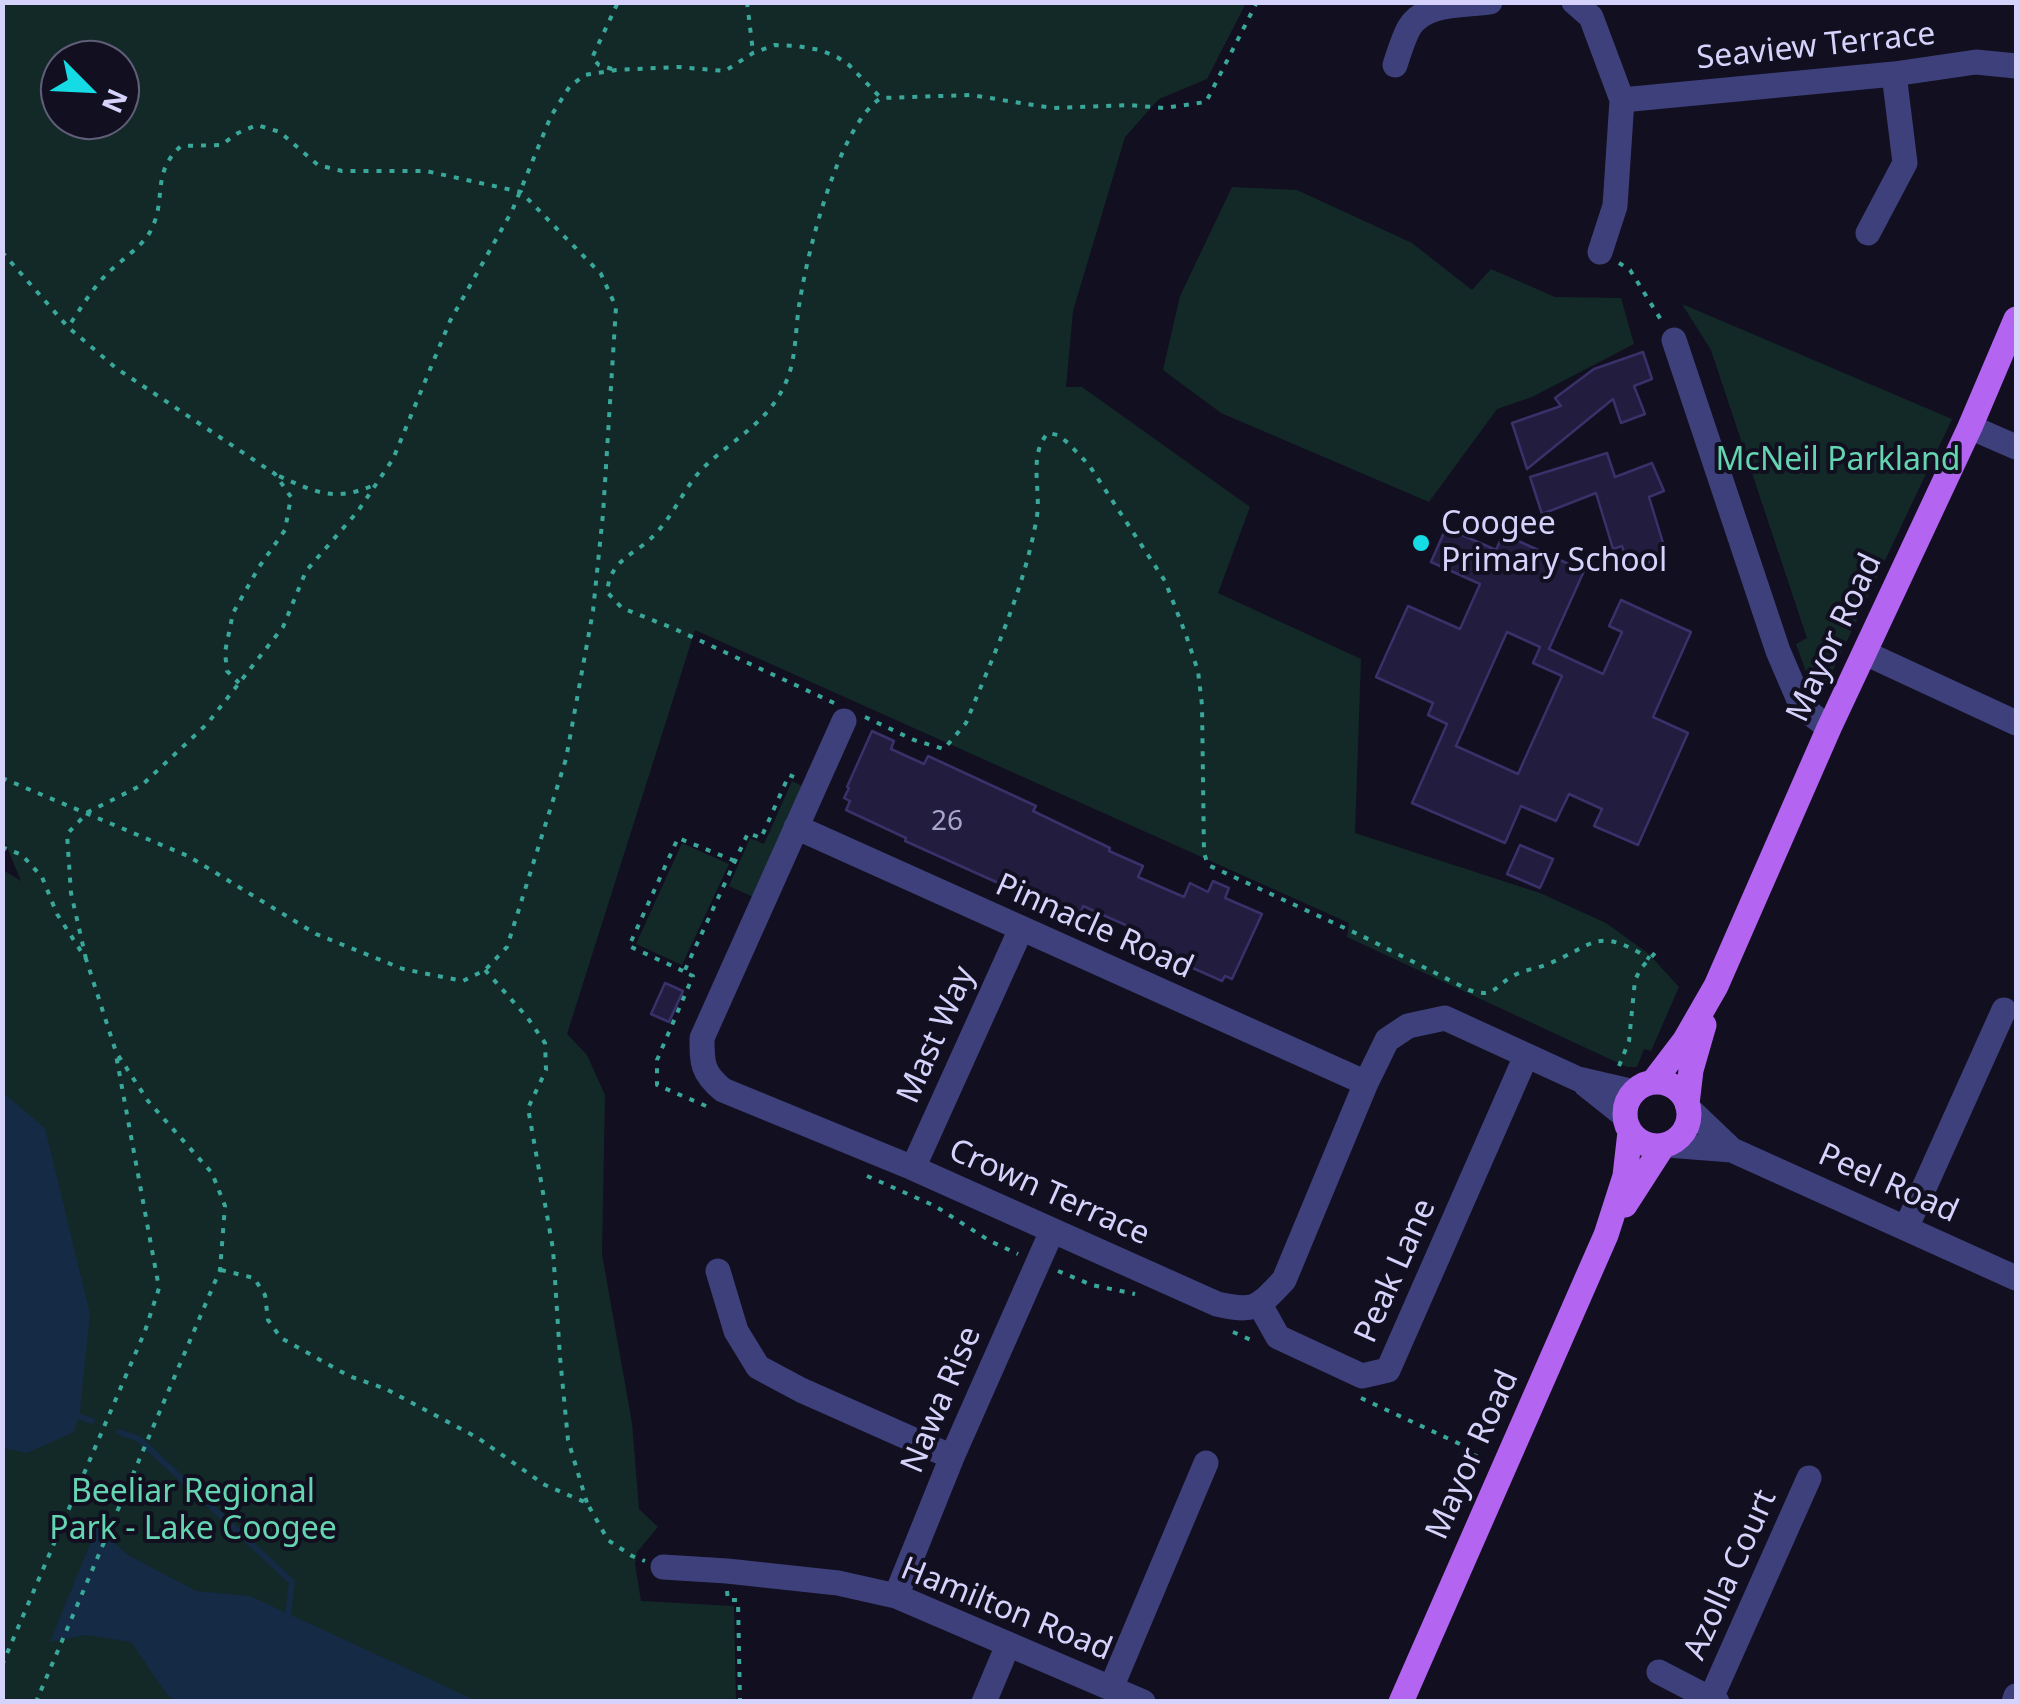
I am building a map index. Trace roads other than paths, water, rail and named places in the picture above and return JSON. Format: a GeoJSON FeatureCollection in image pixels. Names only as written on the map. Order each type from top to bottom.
{"type":"FeatureCollection","features":[{"type":"Feature","properties":{"kind":"main road","name":"Mayor Road"},"geometry":{"type":"LineString","coordinates":[[1401,1702],[1606,1235],[1625,1176],[1635,1106],[1685,1040],[1716,986],[2016,319]]}},
{"type":"Feature","properties":{"kind":"main road","name":"Mayor Road"},"geometry":{"type":"LineString","coordinates":[[1688,1106],[1691,1070],[1716,986]]}},
{"type":"Feature","properties":{"kind":"main road"},"geometry":{"type":"LineString","coordinates":[[1668,1084],[1680,1092],[1688,1106],[1688,1123],[1680,1137],[1665,1146],[1644,1144],[1635,1106],[1668,1084]]}},
{"type":"Feature","properties":{"kind":"main road","name":"Mayor Road"},"geometry":{"type":"LineString","coordinates":[[1606,1235],[1665,1146]]}},
{"type":"Feature","properties":{"kind":"street"},"geometry":{"type":"LineString","coordinates":[[1395,65],[1408,29],[1418,16],[1430,10],[1490,2]]}},
{"type":"Feature","properties":{"kind":"street"},"geometry":{"type":"LineString","coordinates":[[1574,2],[1591,17],[1622,100],[1616,206],[1600,252]]}},
{"type":"Feature","properties":{"kind":"street","name":"Seaview Terrace"},"geometry":{"type":"LineString","coordinates":[[1622,100],[1894,74],[1976,62],[2016,66]]}},
{"type":"Feature","properties":{"kind":"street"},"geometry":{"type":"LineString","coordinates":[[1868,233],[1905,163],[1894,74]]}},
{"type":"Feature","properties":{"kind":"street"},"geometry":{"type":"LineString","coordinates":[[1674,340],[1778,652],[1802,707],[1829,728]]}},
{"type":"Feature","properties":{"kind":"street"},"geometry":{"type":"LineString","coordinates":[[1970,427],[2016,447]]}},
{"type":"Feature","properties":{"kind":"street"},"geometry":{"type":"LineString","coordinates":[[1865,653],[2016,723]]}},
{"type":"Feature","properties":{"kind":"street","name":"Crown Terrace"},"geometry":{"type":"LineString","coordinates":[[851,715],[702,1038],[702,1061],[710,1080],[723,1090],[914,1168],[1217,1304],[1240,1309],[1260,1305]]}},
{"type":"Feature","properties":{"kind":"street","name":"Pinnacle Road"},"geometry":{"type":"LineString","coordinates":[[796,828],[1366,1084]]}},
{"type":"Feature","properties":{"kind":"street","name":"Mast Way"},"geometry":{"type":"LineString","coordinates":[[914,1168],[1020,929]]}},
{"type":"Feature","properties":{"kind":"street"},"geometry":{"type":"LineString","coordinates":[[1906,1228],[2004,1010]]}},
{"type":"Feature","properties":{"kind":"street"},"geometry":{"type":"LineString","coordinates":[[1260,1305],[1284,1280],[1387,1040],[1408,1026],[1445,1018],[1635,1106]]}},
{"type":"Feature","properties":{"kind":"street","name":"Peak Lane"},"geometry":{"type":"LineString","coordinates":[[1260,1305],[1278,1337],[1362,1376],[1388,1370],[1526,1056]]}},
{"type":"Feature","properties":{"kind":"street","name":"Peel Road"},"geometry":{"type":"LineString","coordinates":[[1688,1106],[1732,1150]]}},
{"type":"Feature","properties":{"kind":"street","name":"Peel Road"},"geometry":{"type":"LineString","coordinates":[[1665,1146],[1732,1150],[2016,1278]]}},
{"type":"Feature","properties":{"kind":"street","name":"Nawa Rise"},"geometry":{"type":"LineString","coordinates":[[896,1596],[952,1456],[1052,1230]]}},
{"type":"Feature","properties":{"kind":"street"},"geometry":{"type":"LineString","coordinates":[[718,1271],[736,1331],[758,1367],[800,1390],[952,1456]]}},
{"type":"Feature","properties":{"kind":"street"},"geometry":{"type":"LineString","coordinates":[[1111,1688],[1206,1463]]}},
{"type":"Feature","properties":{"kind":"street","name":"Azolla Court"},"geometry":{"type":"LineString","coordinates":[[1714,1700],[1809,1478]]}},
{"type":"Feature","properties":{"kind":"street","name":"Hamilton Road"},"geometry":{"type":"LineString","coordinates":[[663,1567],[838,1583],[896,1596],[1142,1702]]}},
{"type":"Feature","properties":{"kind":"street"},"geometry":{"type":"LineString","coordinates":[[984,1702],[1008,1646]]}},
{"type":"Feature","properties":{"kind":"street"},"geometry":{"type":"LineString","coordinates":[[1659,1672],[1714,1700]]}},
{"type":"Feature","properties":{"kind":"water"},"geometry":{"type":"Polygon","coordinates":[[[3,1093],[45,1128],[90,1314],[80,1411],[74,1432],[27,1453],[3,1448],[3,1093]]]}},
{"type":"Feature","properties":{"kind":"water"},"geometry":{"type":"Polygon","coordinates":[[[97,1527],[128,1555],[196,1591],[250,1596],[477,1701],[177,1701],[168,1696],[131,1642],[85,1635],[50,1642],[97,1527]]]}},
{"type":"Feature","properties":{"kind":"waterway"},"geometry":{"type":"LineString","coordinates":[[78,1416],[92,1421]]}},
{"type":"Feature","properties":{"kind":"waterway"},"geometry":{"type":"LineString","coordinates":[[119,1432],[139,1439],[292,1582],[288,1614]]}},
{"type":"Feature","properties":{"kind":"place","name":"Coogee Primary School"},"geometry":{"type":"Point","coordinates":[1421,543]}},
{"type":"Feature","properties":{"kind":"park label","name":"McNeil Parkland"},"geometry":{"type":"Point","coordinates":[1838,461]}},
{"type":"Feature","properties":{"kind":"park label","name":"Beeliar Regional Park - Lake Coogee"},"geometry":{"type":"Point","coordinates":[193,1512]}}]}
